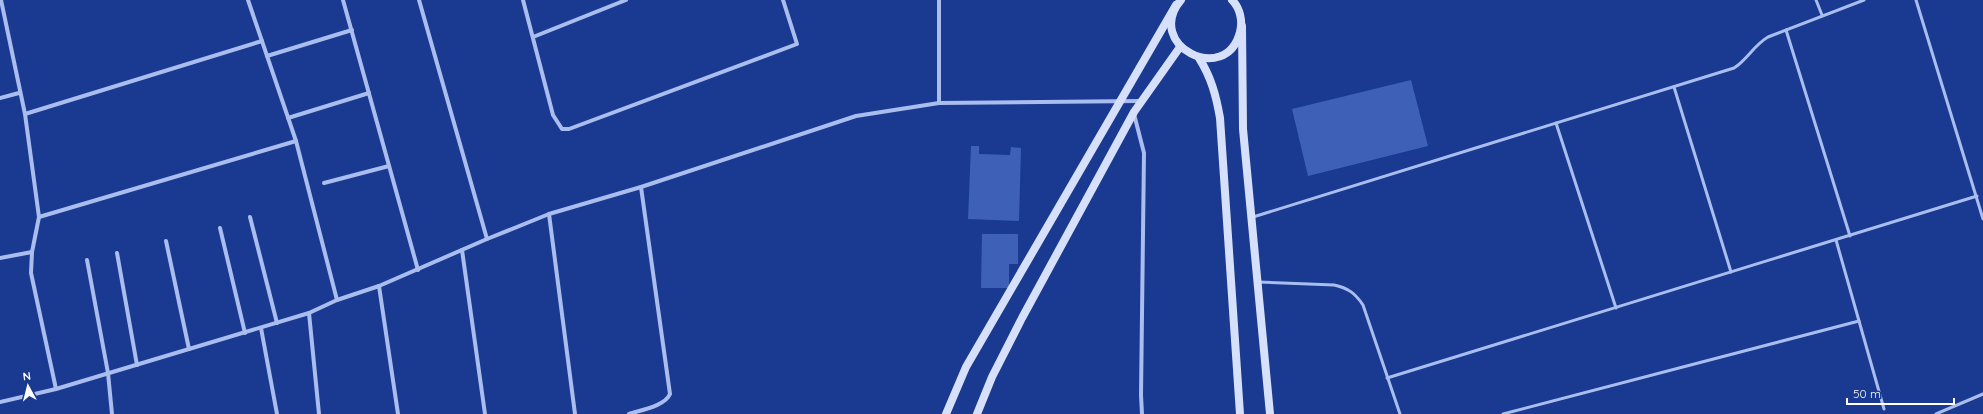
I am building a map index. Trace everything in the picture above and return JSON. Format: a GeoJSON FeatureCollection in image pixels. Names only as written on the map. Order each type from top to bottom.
{"type":"FeatureCollection","features":[{"type":"Feature","properties":{"kind":"main road"},"geometry":{"type":"LineString","coordinates":[[1232,0],[1240,14]]}},
{"type":"Feature","properties":{"kind":"main road"},"geometry":{"type":"LineString","coordinates":[[1240,0],[1242,26],[1243,129],[1270,414]]}},
{"type":"Feature","properties":{"kind":"main road"},"geometry":{"type":"LineString","coordinates":[[1178,3],[1172,15],[1171,26],[1174,37],[1180,47],[1189,54],[1199,58],[1211,58],[1222,55],[1232,47],[1238,38],[1242,26]]}},
{"type":"Feature","properties":{"kind":"main road"},"geometry":{"type":"LineString","coordinates":[[946,414],[966,367],[1119,101],[1178,3]]}},
{"type":"Feature","properties":{"kind":"main road"},"geometry":{"type":"LineString","coordinates":[[977,414],[992,377],[1022,318],[1139,101],[1162,74],[1180,47]]}},
{"type":"Feature","properties":{"kind":"main road"},"geometry":{"type":"LineString","coordinates":[[1199,58],[1209,73],[1216,93],[1220,118],[1240,414]]}},
{"type":"Feature","properties":{"kind":"street"},"geometry":{"type":"LineString","coordinates":[[1,0],[19,93],[25,114],[39,217],[32,252],[31,273],[56,389]]}},
{"type":"Feature","properties":{"kind":"street"},"geometry":{"type":"LineString","coordinates":[[248,0],[296,141],[338,300]]}},
{"type":"Feature","properties":{"kind":"street"},"geometry":{"type":"LineString","coordinates":[[343,0],[418,270]]}},
{"type":"Feature","properties":{"kind":"street"},"geometry":{"type":"LineString","coordinates":[[419,0],[487,239]]}},
{"type":"Feature","properties":{"kind":"street"},"geometry":{"type":"LineString","coordinates":[[523,0],[553,115],[562,129],[570,129],[797,44],[782,0]]}},
{"type":"Feature","properties":{"kind":"street"},"geometry":{"type":"LineString","coordinates":[[533,37],[626,0]]}},
{"type":"Feature","properties":{"kind":"street"},"geometry":{"type":"LineString","coordinates":[[939,0],[939,103]]}},
{"type":"Feature","properties":{"kind":"street"},"geometry":{"type":"LineString","coordinates":[[267,56],[352,30]]}},
{"type":"Feature","properties":{"kind":"street"},"geometry":{"type":"LineString","coordinates":[[25,114],[262,41]]}},
{"type":"Feature","properties":{"kind":"street"},"geometry":{"type":"LineString","coordinates":[[0,98],[19,93]]}},
{"type":"Feature","properties":{"kind":"street"},"geometry":{"type":"LineString","coordinates":[[288,118],[369,93]]}},
{"type":"Feature","properties":{"kind":"street"},"geometry":{"type":"LineString","coordinates":[[0,402],[56,389],[309,313],[338,300],[379,286],[418,270],[487,239],[549,214],[641,187],[856,116],[939,103],[1139,101]]}},
{"type":"Feature","properties":{"kind":"street"},"geometry":{"type":"LineString","coordinates":[[1134,112],[1144,153],[1142,414]]}},
{"type":"Feature","properties":{"kind":"street"},"geometry":{"type":"LineString","coordinates":[[39,217],[296,141]]}},
{"type":"Feature","properties":{"kind":"street"},"geometry":{"type":"LineString","coordinates":[[324,183],[389,166]]}},
{"type":"Feature","properties":{"kind":"street"},"geometry":{"type":"LineString","coordinates":[[629,414],[663,402],[670,394],[641,187]]}},
{"type":"Feature","properties":{"kind":"street"},"geometry":{"type":"LineString","coordinates":[[549,214],[575,414]]}},
{"type":"Feature","properties":{"kind":"street"},"geometry":{"type":"LineString","coordinates":[[250,217],[277,323]]}},
{"type":"Feature","properties":{"kind":"street"},"geometry":{"type":"LineString","coordinates":[[220,228],[245,333]]}},
{"type":"Feature","properties":{"kind":"street"},"geometry":{"type":"LineString","coordinates":[[166,241],[189,349]]}},
{"type":"Feature","properties":{"kind":"street"},"geometry":{"type":"LineString","coordinates":[[462,250],[485,414]]}},
{"type":"Feature","properties":{"kind":"street"},"geometry":{"type":"LineString","coordinates":[[0,258],[32,252]]}},
{"type":"Feature","properties":{"kind":"street"},"geometry":{"type":"LineString","coordinates":[[117,253],[137,365]]}},
{"type":"Feature","properties":{"kind":"street"},"geometry":{"type":"LineString","coordinates":[[87,260],[108,373],[112,414]]}},
{"type":"Feature","properties":{"kind":"street"},"geometry":{"type":"LineString","coordinates":[[379,286],[398,414]]}},
{"type":"Feature","properties":{"kind":"street"},"geometry":{"type":"LineString","coordinates":[[309,313],[319,414]]}},
{"type":"Feature","properties":{"kind":"street"},"geometry":{"type":"LineString","coordinates":[[261,328],[277,414]]}},
{"type":"Feature","properties":{"kind":"lane"},"geometry":{"type":"LineString","coordinates":[[1816,0],[1822,15]]}},
{"type":"Feature","properties":{"kind":"lane"},"geometry":{"type":"LineString","coordinates":[[1251,218],[1734,68],[1741,64],[1760,41],[1822,15],[1864,0]]}},
{"type":"Feature","properties":{"kind":"lane"},"geometry":{"type":"LineString","coordinates":[[1916,0],[1983,219]]}},
{"type":"Feature","properties":{"kind":"lane"},"geometry":{"type":"LineString","coordinates":[[1786,30],[1850,236]]}},
{"type":"Feature","properties":{"kind":"lane"},"geometry":{"type":"LineString","coordinates":[[1674,87],[1731,272]]}},
{"type":"Feature","properties":{"kind":"lane"},"geometry":{"type":"LineString","coordinates":[[1556,123],[1616,308]]}},
{"type":"Feature","properties":{"kind":"lane"},"geometry":{"type":"LineString","coordinates":[[1387,378],[1977,196]]}},
{"type":"Feature","properties":{"kind":"lane"},"geometry":{"type":"LineString","coordinates":[[1836,240],[1884,409]]}},
{"type":"Feature","properties":{"kind":"lane"},"geometry":{"type":"LineString","coordinates":[[1257,282],[1334,285],[1345,287],[1356,294],[1363,306],[1400,414]]}},
{"type":"Feature","properties":{"kind":"lane"},"geometry":{"type":"LineString","coordinates":[[1503,414],[1859,321]]}},
{"type":"Feature","properties":{"kind":"lane"},"geometry":{"type":"LineString","coordinates":[[1936,414],[1983,394]]}},
{"type":"Feature","properties":{"kind":"building"},"geometry":{"type":"Polygon","coordinates":[[[1411,80],[1428,146],[1308,176],[1292,109],[1411,80]]]}},
{"type":"Feature","properties":{"kind":"building"},"geometry":{"type":"Polygon","coordinates":[[[971,146],[979,146],[979,154],[1010,155],[1011,147],[1021,148],[1019,221],[968,219],[971,146]]]}},
{"type":"Feature","properties":{"kind":"building"},"geometry":{"type":"Polygon","coordinates":[[[982,234],[1018,234],[1018,264],[1009,264],[1009,288],[981,288],[982,234]]]}}]}
